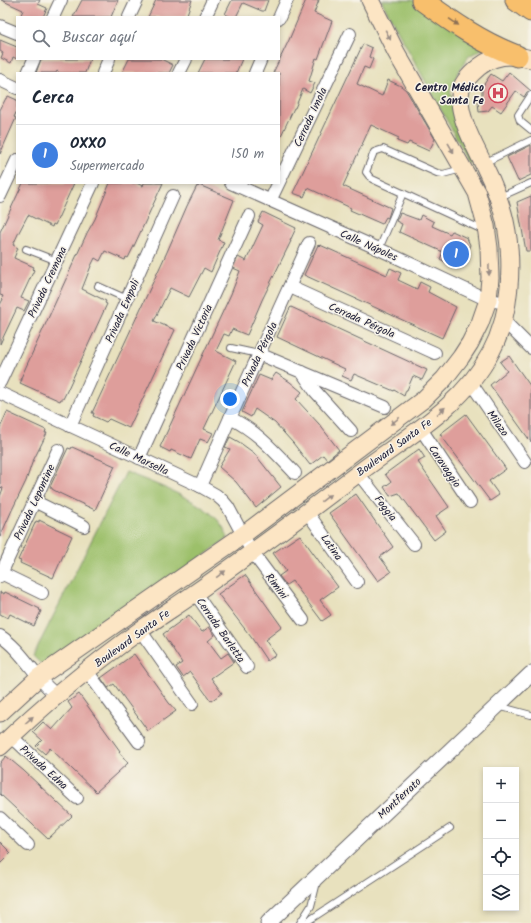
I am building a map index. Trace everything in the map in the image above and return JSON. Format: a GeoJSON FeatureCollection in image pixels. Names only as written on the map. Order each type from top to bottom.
{"type":"FeatureCollection","features":[{"type":"Feature","properties":{"kind":"highway"},"geometry":{"type":"LineString","coordinates":[[422,0],[470,33],[495,47],[524,57]]}},
{"type":"Feature","properties":{"kind":"highway"},"geometry":{"type":"LineString","coordinates":[[516,0],[531,11]]}},
{"type":"Feature","properties":{"kind":"main road","name":"Boulevard Santa Fe"},"geometry":{"type":"LineString","coordinates":[[0,713],[39,677],[243,535],[424,399],[444,378],[470,343],[480,323],[488,300],[490,278],[487,232],[477,194],[396,52],[370,0]]}},
{"type":"Feature","properties":{"kind":"main road","name":"Boulevard Santa Fe"},"geometry":{"type":"LineString","coordinates":[[5,742],[56,695],[140,630],[195,593],[420,429],[441,412],[471,383],[492,351],[508,303],[509,252],[505,220],[486,168],[472,142],[461,108],[461,90],[470,75],[484,63],[496,58],[524,57]]}},
{"type":"Feature","properties":{"kind":"street"},"geometry":{"type":"LineString","coordinates":[[53,16],[61,0]]}},
{"type":"Feature","properties":{"kind":"street"},"geometry":{"type":"LineString","coordinates":[[129,16],[137,0]]}},
{"type":"Feature","properties":{"kind":"street"},"geometry":{"type":"LineString","coordinates":[[205,16],[213,0]]}},
{"type":"Feature","properties":{"kind":"street"},"geometry":{"type":"LineString","coordinates":[[280,16],[287,0]]}},
{"type":"Feature","properties":{"kind":"street"},"geometry":{"type":"LineString","coordinates":[[0,26],[16,33]]}},
{"type":"Feature","properties":{"kind":"street","name":"Cerrada Imola"},"geometry":{"type":"LineString","coordinates":[[280,180],[350,34]]}},
{"type":"Feature","properties":{"kind":"street"},"geometry":{"type":"LineString","coordinates":[[28,72],[34,60]]}},
{"type":"Feature","properties":{"kind":"street"},"geometry":{"type":"LineString","coordinates":[[103,72],[109,60]]}},
{"type":"Feature","properties":{"kind":"street"},"geometry":{"type":"LineString","coordinates":[[180,72],[186,60]]}},
{"type":"Feature","properties":{"kind":"street"},"geometry":{"type":"LineString","coordinates":[[255,72],[261,60]]}},
{"type":"Feature","properties":{"kind":"street"},"geometry":{"type":"LineString","coordinates":[[0,80],[16,88]]}},
{"type":"Feature","properties":{"kind":"street"},"geometry":{"type":"LineString","coordinates":[[0,196],[16,162]]}},
{"type":"Feature","properties":{"kind":"street"},"geometry":{"type":"LineString","coordinates":[[466,174],[486,168]]}},
{"type":"Feature","properties":{"kind":"street","name":"Privada Cremona"},"geometry":{"type":"LineString","coordinates":[[0,382],[93,184]]}},
{"type":"Feature","properties":{"kind":"street","name":"Calle Nápoles"},"geometry":{"type":"LineString","coordinates":[[232,184],[379,249],[488,300],[508,303]]}},
{"type":"Feature","properties":{"kind":"street","name":"Cerrada Imola"},"geometry":{"type":"LineString","coordinates":[[270,201],[278,184]]}},
{"type":"Feature","properties":{"kind":"street","name":"Privada Empoli"},"geometry":{"type":"LineString","coordinates":[[70,426],[173,196]]}},
{"type":"Feature","properties":{"kind":"street","name":"Privada Victoria"},"geometry":{"type":"LineString","coordinates":[[139,458],[249,216]]}},
{"type":"Feature","properties":{"kind":"street","name":"Privada Pérgola"},"geometry":{"type":"LineString","coordinates":[[200,486],[309,243]]}},
{"type":"Feature","properties":{"kind":"street","name":"Cerrada Pérgola"},"geometry":{"type":"LineString","coordinates":[[290,287],[435,352]]}},
{"type":"Feature","properties":{"kind":"street"},"geometry":{"type":"LineString","coordinates":[[503,320],[531,348]]}},
{"type":"Feature","properties":{"kind":"street"},"geometry":{"type":"LineString","coordinates":[[258,354],[385,407]]}},
{"type":"Feature","properties":{"kind":"street"},"geometry":{"type":"LineString","coordinates":[[302,372],[315,391],[351,431]]}},
{"type":"Feature","properties":{"kind":"street","name":"Milazo"},"geometry":{"type":"LineString","coordinates":[[471,383],[525,462]]}},
{"type":"Feature","properties":{"kind":"street","name":"Calle Marsella"},"geometry":{"type":"LineString","coordinates":[[0,393],[200,486],[223,500],[252,552]]}},
{"type":"Feature","properties":{"kind":"street"},"geometry":{"type":"LineString","coordinates":[[230,418],[245,425],[260,437],[296,473]]}},
{"type":"Feature","properties":{"kind":"street","name":"Caravaggio"},"geometry":{"type":"LineString","coordinates":[[420,429],[470,502]]}},
{"type":"Feature","properties":{"kind":"street","name":"Privada Lepontine"},"geometry":{"type":"LineString","coordinates":[[1,574],[58,450]]}},
{"type":"Feature","properties":{"kind":"street","name":"Foggia"},"geometry":{"type":"LineString","coordinates":[[358,473],[414,544]]}},
{"type":"Feature","properties":{"kind":"street"},"geometry":{"type":"LineString","coordinates":[[34,501],[84,526]]}},
{"type":"Feature","properties":{"kind":"street","name":"Latina"},"geometry":{"type":"LineString","coordinates":[[307,512],[357,582]]}},
{"type":"Feature","properties":{"kind":"street","name":"Rimini"},"geometry":{"type":"LineString","coordinates":[[252,552],[303,620]]}},
{"type":"Feature","properties":{"kind":"street"},"geometry":{"type":"LineString","coordinates":[[1,574],[42,594]]}},
{"type":"Feature","properties":{"kind":"street","name":"Cerrada Barletta"},"geometry":{"type":"LineString","coordinates":[[195,593],[247,667]]}},
{"type":"Feature","properties":{"kind":"street"},"geometry":{"type":"LineString","coordinates":[[140,630],[192,704]]}},
{"type":"Feature","properties":{"kind":"street"},"geometry":{"type":"LineString","coordinates":[[0,636],[16,650],[56,695]]}},
{"type":"Feature","properties":{"kind":"street"},"geometry":{"type":"LineString","coordinates":[[87,671],[139,742]]}},
{"type":"Feature","properties":{"kind":"street","name":"Montferrato"},"geometry":{"type":"LineString","coordinates":[[268,923],[531,674]]}},
{"type":"Feature","properties":{"kind":"street","name":"Privada Edna"},"geometry":{"type":"LineString","coordinates":[[5,742],[77,798]]}},
{"type":"Feature","properties":{"kind":"street"},"geometry":{"type":"LineString","coordinates":[[0,818],[28,845]]}},
{"type":"Feature","properties":{"kind":"lane"},"geometry":{"type":"LineString","coordinates":[[531,96],[518,115],[520,122],[531,130]]}},
{"type":"Feature","properties":{"kind":"lane"},"geometry":{"type":"LineString","coordinates":[[486,168],[531,140]]}},
{"type":"Feature","properties":{"kind":"lane"},"geometry":{"type":"LineString","coordinates":[[466,174],[437,173],[384,149],[374,152],[366,172],[369,176],[403,193],[487,232]]}},
{"type":"Feature","properties":{"kind":"lane"},"geometry":{"type":"LineString","coordinates":[[498,198],[531,183]]}},
{"type":"Feature","properties":{"kind":"lane"},"geometry":{"type":"LineString","coordinates":[[379,249],[403,193]]}},
{"type":"Feature","properties":{"kind":"lane"},"geometry":{"type":"LineString","coordinates":[[26,249],[57,261]]}},
{"type":"Feature","properties":{"kind":"lane"},"geometry":{"type":"LineString","coordinates":[[98,286],[127,299]]}},
{"type":"Feature","properties":{"kind":"lane"},"geometry":{"type":"LineString","coordinates":[[231,348],[258,354]]}},
{"type":"Feature","properties":{"kind":"lane"},"geometry":{"type":"LineString","coordinates":[[497,706],[531,715]]}},
{"type":"Feature","properties":{"kind":"lane"},"geometry":{"type":"LineString","coordinates":[[305,923],[450,828]]}},
{"type":"Feature","properties":{"kind":"lane"},"geometry":{"type":"LineString","coordinates":[[300,923],[311,906],[318,875]]}},
{"type":"Feature","properties":{"kind":"green space"},"geometry":{"type":"Polygon","coordinates":[[[381,0],[413,0],[484,48],[469,56],[458,73],[450,90],[456,115],[473,159],[470,163],[381,0]]]}},
{"type":"Feature","properties":{"kind":"green space"},"geometry":{"type":"Polygon","coordinates":[[[126,472],[191,500],[213,516],[221,524],[228,538],[47,670],[33,656],[126,472]]]}},
{"type":"Feature","properties":{"kind":"building"},"geometry":{"type":"Polygon","coordinates":[[[1,0],[40,0],[38,4],[47,8],[43,16],[20,16],[23,10],[1,0]]]}},
{"type":"Feature","properties":{"kind":"building"},"geometry":{"type":"Polygon","coordinates":[[[82,0],[118,0],[111,16],[74,16],[82,0]]]}},
{"type":"Feature","properties":{"kind":"building"},"geometry":{"type":"Polygon","coordinates":[[[156,0],[192,0],[186,16],[148,16],[156,0]]]}},
{"type":"Feature","properties":{"kind":"building"},"geometry":{"type":"Polygon","coordinates":[[[232,0],[268,0],[264,11],[243,3],[236,16],[229,16],[225,14],[232,0]]]}},
{"type":"Feature","properties":{"kind":"building"},"geometry":{"type":"Polygon","coordinates":[[[306,0],[319,0],[314,13],[332,21],[318,59],[316,58],[309,81],[315,83],[310,93],[303,89],[280,138],[280,72],[273,72],[306,0]]]}},
{"type":"Feature","properties":{"kind":"building"},"geometry":{"type":"Polygon","coordinates":[[[0,40],[16,47],[16,58],[13,57],[11,63],[1,58],[3,53],[0,51],[0,40]]]}},
{"type":"Feature","properties":{"kind":"building"},"geometry":{"type":"Polygon","coordinates":[[[363,44],[372,48],[369,57],[373,59],[369,69],[364,67],[357,84],[382,96],[388,80],[401,86],[406,90],[435,139],[429,151],[409,142],[407,145],[397,141],[399,138],[371,125],[343,186],[391,208],[388,218],[386,217],[382,224],[350,210],[351,208],[308,188],[304,197],[293,193],[363,44]]]}},
{"type":"Feature","properties":{"kind":"building"},"geometry":{"type":"Polygon","coordinates":[[[41,60],[90,60],[85,72],[36,72],[41,60]]]}},
{"type":"Feature","properties":{"kind":"building"},"geometry":{"type":"Polygon","coordinates":[[[128,60],[163,60],[173,65],[170,72],[122,72],[128,60]]]}},
{"type":"Feature","properties":{"kind":"building"},"geometry":{"type":"Polygon","coordinates":[[[204,60],[242,60],[236,72],[198,72],[204,60]]]}},
{"type":"Feature","properties":{"kind":"building","name":"Centro Médico Santa Fe"},"geometry":{"type":"Polygon","coordinates":[[[509,72],[531,91],[527,92],[524,97],[516,91],[501,112],[492,106],[488,111],[479,112],[478,102],[482,95],[482,87],[491,74],[502,81],[509,72]]]}},
{"type":"Feature","properties":{"kind":"building"},"geometry":{"type":"Polygon","coordinates":[[[8,96],[16,100],[16,113],[14,117],[16,118],[0,154],[0,110],[8,96]]]}},
{"type":"Feature","properties":{"kind":"building"},"geometry":{"type":"Polygon","coordinates":[[[531,145],[531,175],[518,181],[507,157],[531,145]]]}},
{"type":"Feature","properties":{"kind":"building"},"geometry":{"type":"Polygon","coordinates":[[[23,184],[74,184],[55,225],[53,224],[52,227],[28,215],[18,234],[13,245],[18,248],[14,258],[34,267],[21,298],[29,301],[24,311],[17,308],[0,344],[0,305],[3,296],[0,295],[0,232],[23,184]]]}},
{"type":"Feature","properties":{"kind":"building"},"geometry":{"type":"Polygon","coordinates":[[[110,184],[138,184],[143,186],[144,184],[163,184],[128,258],[126,257],[125,260],[105,251],[100,261],[95,258],[91,266],[82,289],[106,301],[105,303],[107,304],[66,393],[60,401],[20,383],[22,380],[20,380],[87,233],[95,219],[110,184]]]}},
{"type":"Feature","properties":{"kind":"building"},"geometry":{"type":"Polygon","coordinates":[[[199,185],[234,200],[218,240],[224,242],[211,272],[204,268],[189,297],[170,288],[154,321],[175,330],[129,428],[109,419],[106,422],[93,416],[94,413],[92,413],[187,206],[197,186],[198,187],[199,185]]]}},
{"type":"Feature","properties":{"kind":"building"},"geometry":{"type":"Polygon","coordinates":[[[531,196],[531,251],[526,251],[517,202],[531,196]]]}},
{"type":"Feature","properties":{"kind":"building"},"geometry":{"type":"Polygon","coordinates":[[[263,212],[296,228],[291,241],[262,300],[247,335],[232,329],[229,336],[224,334],[216,351],[236,361],[204,429],[213,433],[208,442],[200,439],[191,459],[171,450],[170,452],[160,447],[231,294],[240,271],[233,268],[238,257],[246,261],[263,225],[258,222],[263,212]]]}},
{"type":"Feature","properties":{"kind":"building"},"geometry":{"type":"Polygon","coordinates":[[[400,213],[419,220],[421,215],[434,222],[432,226],[450,234],[452,231],[467,238],[470,245],[458,269],[440,259],[443,252],[399,232],[402,224],[396,221],[400,213]]]}},
{"type":"Feature","properties":{"kind":"building"},"geometry":{"type":"Polygon","coordinates":[[[318,245],[387,275],[390,268],[401,273],[398,280],[417,289],[420,282],[430,287],[428,292],[456,307],[442,338],[304,275],[318,245]]]}},
{"type":"Feature","properties":{"kind":"building"},"geometry":{"type":"Polygon","coordinates":[[[291,307],[427,370],[422,380],[413,376],[404,396],[394,390],[354,374],[351,380],[342,376],[345,369],[277,337],[291,307]]]}},
{"type":"Feature","properties":{"kind":"building"},"geometry":{"type":"Polygon","coordinates":[[[509,356],[531,387],[531,442],[490,385],[507,371],[500,362],[509,356]]]}},
{"type":"Feature","properties":{"kind":"building"},"geometry":{"type":"Polygon","coordinates":[[[276,373],[302,392],[296,399],[319,424],[339,450],[327,460],[323,455],[310,465],[275,423],[255,409],[251,417],[242,412],[259,375],[271,380],[276,373]]]}},
{"type":"Feature","properties":{"kind":"building"},"geometry":{"type":"Polygon","coordinates":[[[7,412],[46,430],[45,433],[47,433],[32,463],[26,481],[0,537],[0,497],[3,488],[0,487],[0,428],[7,412]]]}},
{"type":"Feature","properties":{"kind":"building"},"geometry":{"type":"Polygon","coordinates":[[[466,414],[506,469],[489,481],[499,495],[490,501],[440,434],[466,414]]]}},
{"type":"Feature","properties":{"kind":"building"},"geometry":{"type":"Polygon","coordinates":[[[230,437],[254,453],[281,487],[256,508],[236,482],[219,467],[230,449],[225,447],[230,437]]]}},
{"type":"Feature","properties":{"kind":"building"},"geometry":{"type":"Polygon","coordinates":[[[72,447],[115,466],[95,510],[59,493],[50,487],[68,448],[71,449],[72,447]]]}},
{"type":"Feature","properties":{"kind":"building"},"geometry":{"type":"Polygon","coordinates":[[[419,449],[425,458],[418,462],[449,507],[436,516],[446,531],[434,540],[399,493],[390,496],[384,487],[391,482],[385,474],[419,449]]]}},
{"type":"Feature","properties":{"kind":"building"},"geometry":{"type":"Polygon","coordinates":[[[356,494],[393,547],[380,557],[391,572],[378,581],[329,513],[356,494]]]}},
{"type":"Feature","properties":{"kind":"building"},"geometry":{"type":"Polygon","coordinates":[[[39,520],[72,536],[53,578],[20,563],[21,561],[18,560],[36,521],[39,522],[39,520]]]}},
{"type":"Feature","properties":{"kind":"building"},"geometry":{"type":"Polygon","coordinates":[[[300,535],[338,587],[320,600],[331,615],[322,621],[292,581],[286,585],[279,576],[286,571],[273,553],[300,535]]]}},
{"type":"Feature","properties":{"kind":"building"},"geometry":{"type":"Polygon","coordinates":[[[245,575],[282,627],[265,640],[276,655],[267,661],[251,637],[218,594],[245,575]]]}},
{"type":"Feature","properties":{"kind":"building"},"geometry":{"type":"Polygon","coordinates":[[[0,592],[4,594],[5,592],[40,609],[39,610],[41,611],[34,626],[10,614],[8,618],[0,614],[0,592]]]}},
{"type":"Feature","properties":{"kind":"building"},"geometry":{"type":"Polygon","coordinates":[[[189,615],[202,632],[209,627],[215,635],[208,641],[221,658],[228,653],[234,662],[211,678],[222,693],[211,701],[190,672],[183,677],[176,667],[182,663],[163,634],[189,615]]]}},
{"type":"Feature","properties":{"kind":"building"},"geometry":{"type":"Polygon","coordinates":[[[134,654],[176,711],[148,731],[114,684],[108,688],[101,678],[134,654]]]}},
{"type":"Feature","properties":{"kind":"building"},"geometry":{"type":"Polygon","coordinates":[[[79,694],[128,763],[96,792],[50,748],[45,754],[36,746],[42,740],[33,732],[43,722],[52,730],[72,708],[68,702],[79,694]]]}},
{"type":"Feature","properties":{"kind":"building"},"geometry":{"type":"Polygon","coordinates":[[[6,756],[72,816],[48,839],[0,794],[0,763],[6,756]]]}},
{"type":"Feature","properties":{"kind":"building"},"geometry":{"type":"Polygon","coordinates":[[[0,842],[11,853],[0,864],[0,842]]]}},
{"type":"Feature","properties":{"kind":"place","name":"Centro Médico Santa Fe"},"geometry":{"type":"Point","coordinates":[498,93]}},
{"type":"Feature","properties":{"kind":"place","name":"OXXO"},"geometry":{"type":"Point","coordinates":[456,254]}}]}
